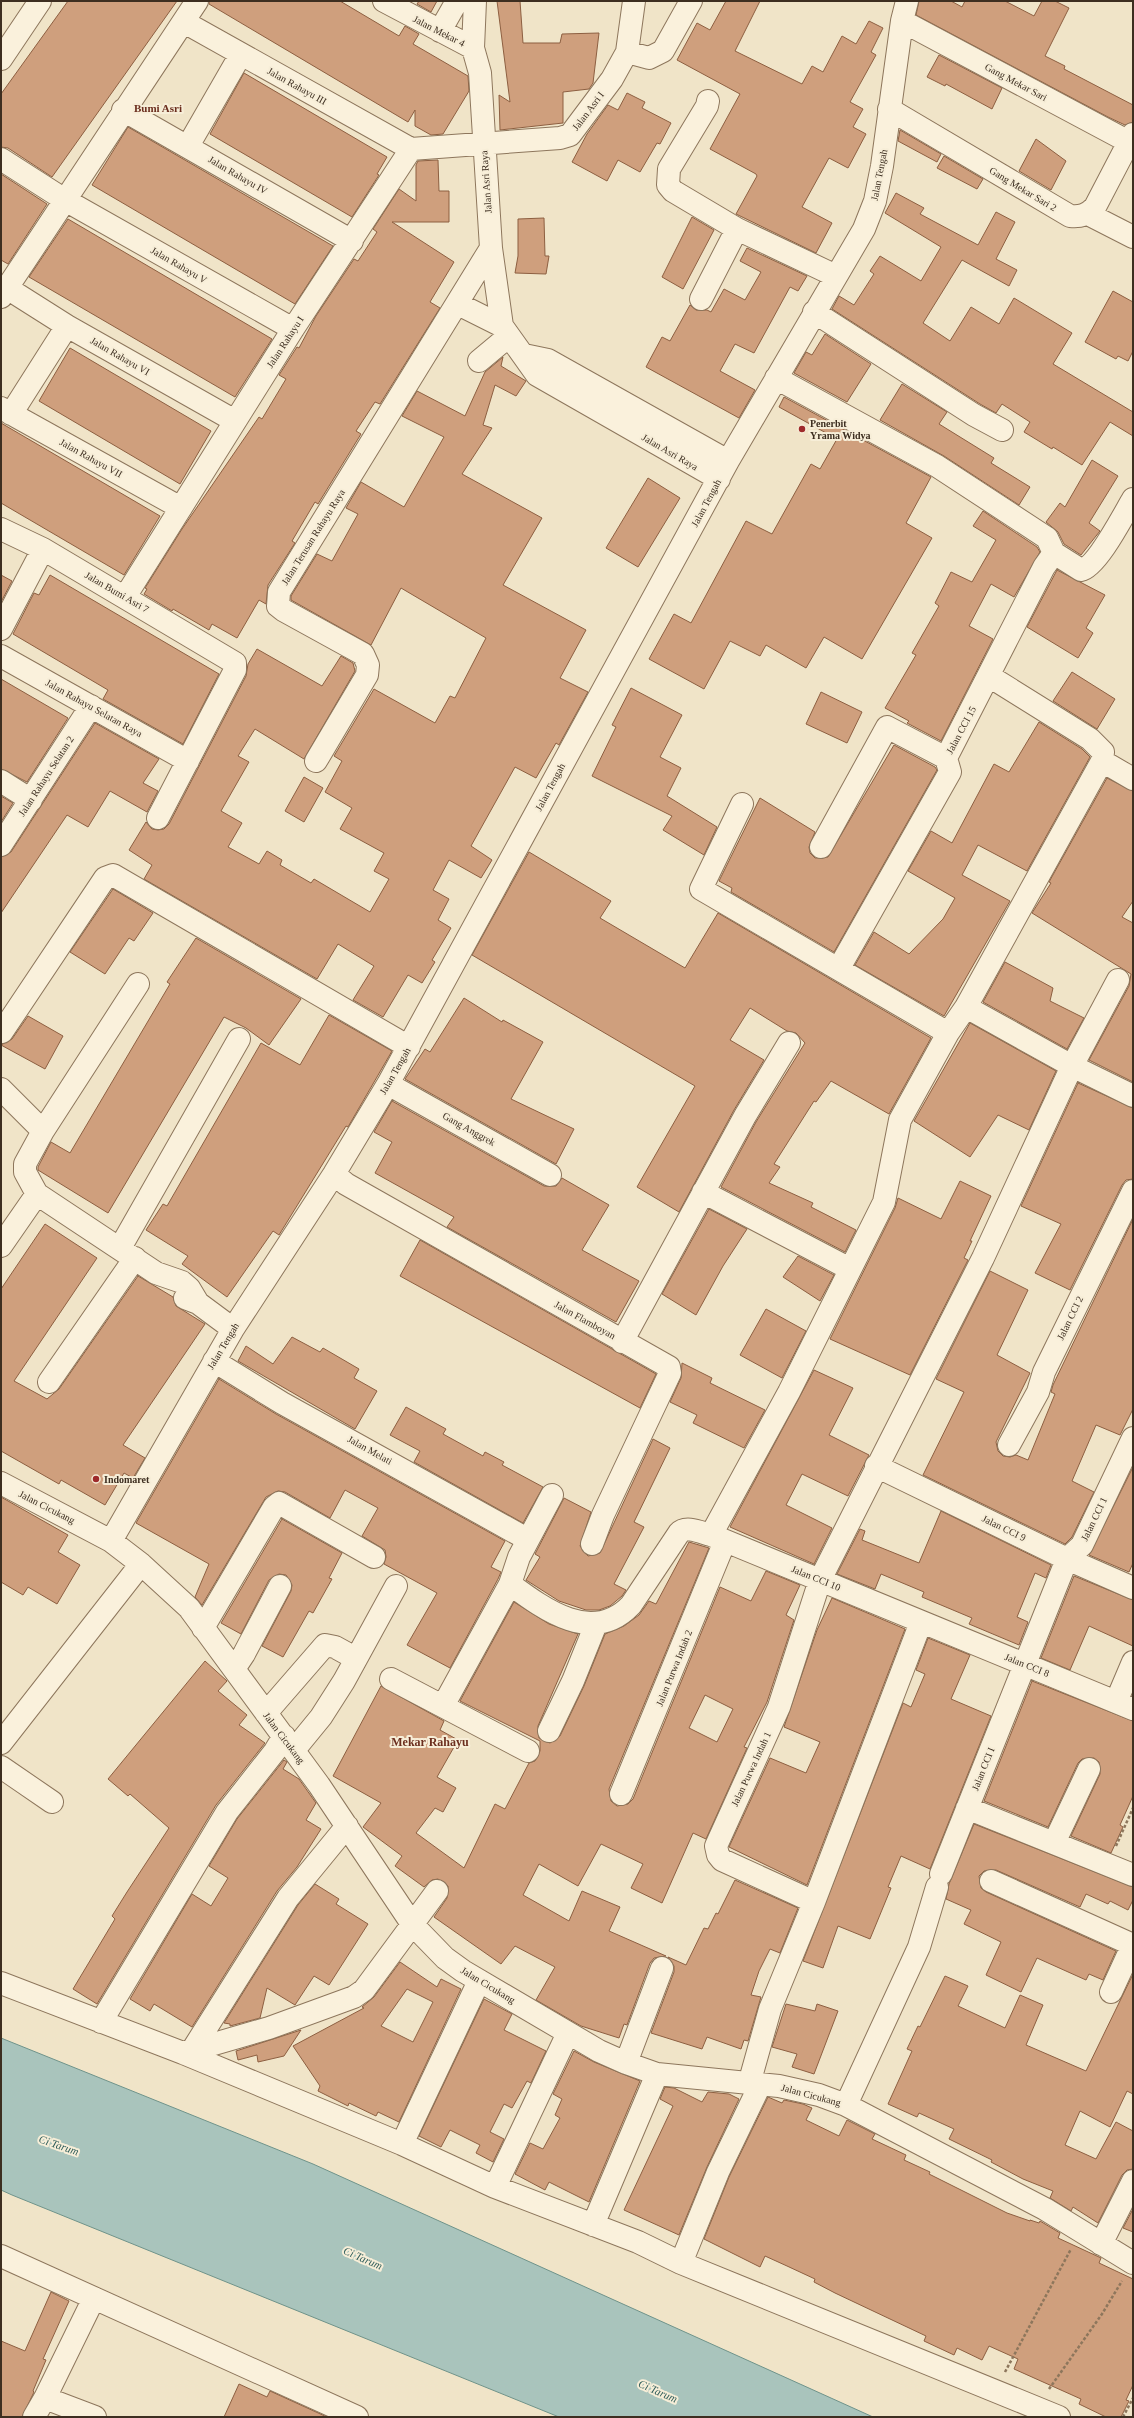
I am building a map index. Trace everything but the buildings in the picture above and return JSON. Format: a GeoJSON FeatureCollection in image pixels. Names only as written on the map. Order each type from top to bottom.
{"type":"FeatureCollection","features":[{"type":"Feature","properties":{"kind":"street"},"geometry":{"type":"LineString","coordinates":[[1,58],[40,1]]}},
{"type":"Feature","properties":{"kind":"street"},"geometry":{"type":"LineString","coordinates":[[4,292],[123,110],[197,1]]}},
{"type":"Feature","properties":{"kind":"street","name":"Jalan Mekar 4"},"geometry":{"type":"LineString","coordinates":[[384,1],[473,48]]}},
{"type":"Feature","properties":{"kind":"street"},"geometry":{"type":"LineString","coordinates":[[440,31],[457,1]]}},
{"type":"Feature","properties":{"kind":"street","name":"Jalan Asri Raya"},"geometry":{"type":"LineString","coordinates":[[475,1],[473,48],[480,73],[483,143],[491,248],[506,331],[537,375],[724,470]]}},
{"type":"Feature","properties":{"kind":"street"},"geometry":{"type":"LineString","coordinates":[[634,1],[627,52],[649,58],[663,51],[692,1]]}},
{"type":"Feature","properties":{"kind":"street","name":"Jalan Tengah"},"geometry":{"type":"LineString","coordinates":[[111,1541],[233,1329],[334,1174],[409,1048],[724,470],[814,312],[864,229],[875,201],[905,11]]}},
{"type":"Feature","properties":{"kind":"street","name":"Gang Mekar Sari"},"geometry":{"type":"LineString","coordinates":[[905,11],[1131,138]]}},
{"type":"Feature","properties":{"kind":"street","name":"Jalan Rahayu III"},"geometry":{"type":"LineString","coordinates":[[184,22],[411,149]]}},
{"type":"Feature","properties":{"kind":"street","name":"Jalan Asri I"},"geometry":{"type":"LineString","coordinates":[[483,143],[560,138],[570,135],[612,79],[627,52]]}},
{"type":"Feature","properties":{"kind":"street"},"geometry":{"type":"LineString","coordinates":[[188,146],[241,54]]}},
{"type":"Feature","properties":{"kind":"street"},"geometry":{"type":"LineString","coordinates":[[708,101],[707,106],[669,169],[668,185],[673,191],[737,229],[836,276]]}},
{"type":"Feature","properties":{"kind":"street","name":"Gang Mekar Sari 2"},"geometry":{"type":"LineString","coordinates":[[889,109],[1070,216],[1079,217],[1088,214]]}},
{"type":"Feature","properties":{"kind":"street","name":"Jalan Rahayu IV"},"geometry":{"type":"LineString","coordinates":[[123,110],[352,240]]}},
{"type":"Feature","properties":{"kind":"street"},"geometry":{"type":"LineString","coordinates":[[1131,138],[1095,207],[1088,214],[1133,237]]}},
{"type":"Feature","properties":{"kind":"street"},"geometry":{"type":"LineString","coordinates":[[411,149],[483,143]]}},
{"type":"Feature","properties":{"kind":"street","name":"Jalan Rahayu I"},"geometry":{"type":"LineString","coordinates":[[125,597],[293,329],[411,149]]}},
{"type":"Feature","properties":{"kind":"street","name":"Jalan Rahayu V"},"geometry":{"type":"LineString","coordinates":[[1,159],[65,200],[293,329]]}},
{"type":"Feature","properties":{"kind":"street"},"geometry":{"type":"LineString","coordinates":[[701,299],[737,229]]}},
{"type":"Feature","properties":{"kind":"street","name":"Jalan Terusan Rahayu Raya"},"geometry":{"type":"LineString","coordinates":[[316,761],[367,675],[368,665],[363,654],[278,606],[279,592],[458,304],[491,248]]}},
{"type":"Feature","properties":{"kind":"street","name":"Jalan Rahayu VI"},"geometry":{"type":"LineString","coordinates":[[4,292],[235,421]]}},
{"type":"Feature","properties":{"kind":"street"},"geometry":{"type":"LineString","coordinates":[[458,304],[506,331],[478,361]]}},
{"type":"Feature","properties":{"kind":"street"},"geometry":{"type":"LineString","coordinates":[[814,312],[974,415],[1002,430]]}},
{"type":"Feature","properties":{"kind":"street"},"geometry":{"type":"LineString","coordinates":[[6,411],[67,326]]}},
{"type":"Feature","properties":{"kind":"street"},"geometry":{"type":"LineString","coordinates":[[776,378],[937,466],[1047,538],[1054,553],[1081,570],[1085,569],[1099,553],[1133,499]]}},
{"type":"Feature","properties":{"kind":"street","name":"Jalan Rahayu VII"},"geometry":{"type":"LineString","coordinates":[[6,411],[181,508]]}},
{"type":"Feature","properties":{"kind":"street","name":"Jalan Bumi Asri 7"},"geometry":{"type":"LineString","coordinates":[[1,529],[43,550],[231,659],[235,663],[235,670],[188,761]]}},
{"type":"Feature","properties":{"kind":"street"},"geometry":{"type":"LineString","coordinates":[[1,629],[43,550]]}},
{"type":"Feature","properties":{"kind":"street","name":"Jalan CCI 15"},"geometry":{"type":"LineString","coordinates":[[839,968],[950,772],[946,758],[1044,567],[1054,553]]}},
{"type":"Feature","properties":{"kind":"street","name":"Jalan Rahayu Selatan Raya"},"geometry":{"type":"LineString","coordinates":[[1,656],[188,761]]}},
{"type":"Feature","properties":{"kind":"street"},"geometry":{"type":"LineString","coordinates":[[989,676],[1090,739],[1103,752],[1102,761],[1133,779]]}},
{"type":"Feature","properties":{"kind":"street","name":"Jalan Rahayu Selatan 2"},"geometry":{"type":"LineString","coordinates":[[1,845],[91,706]]}},
{"type":"Feature","properties":{"kind":"street"},"geometry":{"type":"LineString","coordinates":[[821,847],[887,727],[946,758]]}},
{"type":"Feature","properties":{"kind":"street"},"geometry":{"type":"LineString","coordinates":[[158,818],[188,761]]}},
{"type":"Feature","properties":{"kind":"street","name":"Jalan Purwa Indah 2"},"geometry":{"type":"LineString","coordinates":[[621,1794],[718,1538],[884,1202],[900,1120],[948,1033],[966,1007],[1102,761]]}},
{"type":"Feature","properties":{"kind":"street"},"geometry":{"type":"LineString","coordinates":[[1,781],[31,800]]}},
{"type":"Feature","properties":{"kind":"street"},"geometry":{"type":"LineString","coordinates":[[742,804],[701,889],[839,968],[948,1033]]}},
{"type":"Feature","properties":{"kind":"street"},"geometry":{"type":"LineString","coordinates":[[2,1032],[106,878],[113,875],[409,1048]]}},
{"type":"Feature","properties":{"kind":"street","name":"Jalan Purwa Indah 1"},"geometry":{"type":"LineString","coordinates":[[814,1902],[722,1860],[718,1855],[716,1846],[779,1707],[820,1580],[876,1466],[999,1225],[1072,1066],[1118,980]]}},
{"type":"Feature","properties":{"kind":"street"},"geometry":{"type":"LineString","coordinates":[[138,984],[43,1131],[25,1164],[25,1172],[37,1194],[156,1273],[166,1286],[180,1296],[198,1303],[233,1329]]}},
{"type":"Feature","properties":{"kind":"street"},"geometry":{"type":"LineString","coordinates":[[966,1007],[1072,1066],[1133,1096]]}},
{"type":"Feature","properties":{"kind":"street"},"geometry":{"type":"LineString","coordinates":[[49,1382],[127,1253],[239,1039]]}},
{"type":"Feature","properties":{"kind":"street"},"geometry":{"type":"LineString","coordinates":[[622,1342],[703,1192],[789,1043]]}},
{"type":"Feature","properties":{"kind":"street","name":"Gang Anggrek"},"geometry":{"type":"LineString","coordinates":[[388,1084],[550,1175]]}},
{"type":"Feature","properties":{"kind":"street"},"geometry":{"type":"LineString","coordinates":[[1,1089],[43,1131]]}},
{"type":"Feature","properties":{"kind":"street","name":"Jalan Flamboyan"},"geometry":{"type":"LineString","coordinates":[[334,1174],[346,1184],[622,1342],[669,1367],[670,1373],[603,1515],[592,1544]]}},
{"type":"Feature","properties":{"kind":"street","name":"Jalan CCI 2"},"geometry":{"type":"LineString","coordinates":[[1009,1445],[1038,1392],[1044,1372],[1133,1191]]}},
{"type":"Feature","properties":{"kind":"street"},"geometry":{"type":"LineString","coordinates":[[703,1192],[850,1269]]}},
{"type":"Feature","properties":{"kind":"street"},"geometry":{"type":"LineString","coordinates":[[1,1246],[37,1194]]}},
{"type":"Feature","properties":{"kind":"street","name":"Jalan Melati"},"geometry":{"type":"LineString","coordinates":[[214,1361],[282,1402],[527,1539]]}},
{"type":"Feature","properties":{"kind":"street","name":"Jalan CCI 1"},"geometry":{"type":"LineString","coordinates":[[1026,1664],[1067,1559],[1082,1544],[1133,1438]]}},
{"type":"Feature","properties":{"kind":"street","name":"Jalan CCI 9"},"geometry":{"type":"LineString","coordinates":[[876,1466],[1067,1559],[1133,1588]]}},
{"type":"Feature","properties":{"kind":"street","name":"Jalan Cicukang"},"geometry":{"type":"LineString","coordinates":[[1,1483],[111,1541],[141,1564],[188,1608],[289,1743],[347,1826],[412,1924],[445,1958],[479,1981],[599,2051],[626,2063],[657,2074],[779,2086],[819,2095],[846,2104],[1045,2209],[1101,2244],[1129,2270]]}},
{"type":"Feature","properties":{"kind":"street"},"geometry":{"type":"LineString","coordinates":[[442,1706],[510,1584],[527,1539],[552,1495]]}},
{"type":"Feature","properties":{"kind":"street"},"geometry":{"type":"LineString","coordinates":[[203,1628],[274,1507],[279,1503],[374,1557]]}},
{"type":"Feature","properties":{"kind":"street"},"geometry":{"type":"LineString","coordinates":[[510,1584],[535,1603],[570,1620],[596,1624],[612,1620],[631,1606],[681,1530],[690,1530],[718,1538]]}},
{"type":"Feature","properties":{"kind":"street","name":"Jalan CCI 10"},"geometry":{"type":"LineString","coordinates":[[718,1538],[921,1622]]}},
{"type":"Feature","properties":{"kind":"street"},"geometry":{"type":"LineString","coordinates":[[1,1744],[141,1564]]}},
{"type":"Feature","properties":{"kind":"street"},"geometry":{"type":"LineString","coordinates":[[234,1669],[244,1654],[280,1586]]}},
{"type":"Feature","properties":{"kind":"street"},"geometry":{"type":"LineString","coordinates":[[101,2022],[227,1812],[275,1751],[289,1743],[321,1717],[396,1586]]}},
{"type":"Feature","properties":{"kind":"street"},"geometry":{"type":"LineString","coordinates":[[681,2263],[755,2084],[770,2009],[814,1902],[921,1622]]}},
{"type":"Feature","properties":{"kind":"street","name":"Jalan CCI 8"},"geometry":{"type":"LineString","coordinates":[[921,1622],[1124,1705]]}},
{"type":"Feature","properties":{"kind":"street"},"geometry":{"type":"LineString","coordinates":[[549,1731],[573,1681],[596,1624]]}},
{"type":"Feature","properties":{"kind":"street"},"geometry":{"type":"LineString","coordinates":[[266,1713],[325,1645],[335,1647],[355,1658]]}},
{"type":"Feature","properties":{"kind":"street"},"geometry":{"type":"LineString","coordinates":[[1124,1705],[1133,1662]]}},
{"type":"Feature","properties":{"kind":"street","name":"Jalan CCI I"},"geometry":{"type":"LineString","coordinates":[[846,2104],[919,1947],[939,1880],[1026,1664]]}},
{"type":"Feature","properties":{"kind":"street"},"geometry":{"type":"LineString","coordinates":[[391,1678],[528,1751]]}},
{"type":"Feature","properties":{"kind":"street"},"geometry":{"type":"LineString","coordinates":[[1,1767],[52,1802]]}},
{"type":"Feature","properties":{"kind":"street"},"geometry":{"type":"LineString","coordinates":[[1054,1843],[1089,1769]]}},
{"type":"Feature","properties":{"kind":"street"},"geometry":{"type":"LineString","coordinates":[[967,1808],[1133,1875]]}},
{"type":"Feature","properties":{"kind":"street"},"geometry":{"type":"LineString","coordinates":[[188,2051],[288,1898],[347,1826]]}},
{"type":"Feature","properties":{"kind":"street"},"geometry":{"type":"LineString","coordinates":[[991,1881],[1133,1944],[1111,1992]]}},
{"type":"Feature","properties":{"kind":"street"},"geometry":{"type":"LineString","coordinates":[[188,2051],[269,2028],[354,1997],[364,1990],[437,1890]]}},
{"type":"Feature","properties":{"kind":"street"},"geometry":{"type":"LineString","coordinates":[[626,2063],[662,1968]]}},
{"type":"Feature","properties":{"kind":"street"},"geometry":{"type":"LineString","coordinates":[[402,2144],[479,1981]]}},
{"type":"Feature","properties":{"kind":"street"},"geometry":{"type":"LineString","coordinates":[[1,1983],[101,2022],[188,2051],[402,2144],[495,2187],[638,2242],[681,2263],[1059,2417]]}},
{"type":"Feature","properties":{"kind":"street"},"geometry":{"type":"LineString","coordinates":[[495,2187],[568,2033]]}},
{"type":"Feature","properties":{"kind":"street"},"geometry":{"type":"LineString","coordinates":[[593,2225],[657,2074]]}},
{"type":"Feature","properties":{"kind":"street"},"geometry":{"type":"LineString","coordinates":[[1101,2244],[1133,2181]]}},
{"type":"Feature","properties":{"kind":"street"},"geometry":{"type":"LineString","coordinates":[[1,2256],[357,2417]]}},
{"type":"Feature","properties":{"kind":"street"},"geometry":{"type":"LineString","coordinates":[[34,2417],[94,2298]]}},
{"type":"Feature","properties":{"kind":"street"},"geometry":{"type":"LineString","coordinates":[[44,2398],[95,2417]]}},
{"type":"Feature","properties":{"kind":"path"},"geometry":{"type":"LineString","coordinates":[[1107,1865],[1133,1808]]}},
{"type":"Feature","properties":{"kind":"path"},"geometry":{"type":"LineString","coordinates":[[995,2391],[1080,2231]]}},
{"type":"Feature","properties":{"kind":"path"},"geometry":{"type":"LineString","coordinates":[[1036,2408],[1102,2314],[1129,2270]]}},
{"type":"Feature","properties":{"kind":"path"},"geometry":{"type":"LineString","coordinates":[[1123,2417],[1133,2398]]}},
{"type":"Feature","properties":{"kind":"water","name":"Ci Tarum"},"geometry":{"type":"Polygon","coordinates":[[[1,2038],[313,2164],[873,2417],[559,2417],[12,2195],[1,2190],[1,2038]]]}},
{"type":"Feature","properties":{"kind":"place","name":"Penerbit Yrama Widya"},"geometry":{"type":"Point","coordinates":[802,429]}},
{"type":"Feature","properties":{"kind":"place","name":"Indomaret"},"geometry":{"type":"Point","coordinates":[96,1479]}},
{"type":"Feature","properties":{"kind":"district","name":"Bumi Asri"},"geometry":{"type":"Point","coordinates":[158,108]}},
{"type":"Feature","properties":{"kind":"district","name":"Mekar Rahayu"},"geometry":{"type":"Point","coordinates":[430,1742]}}]}
